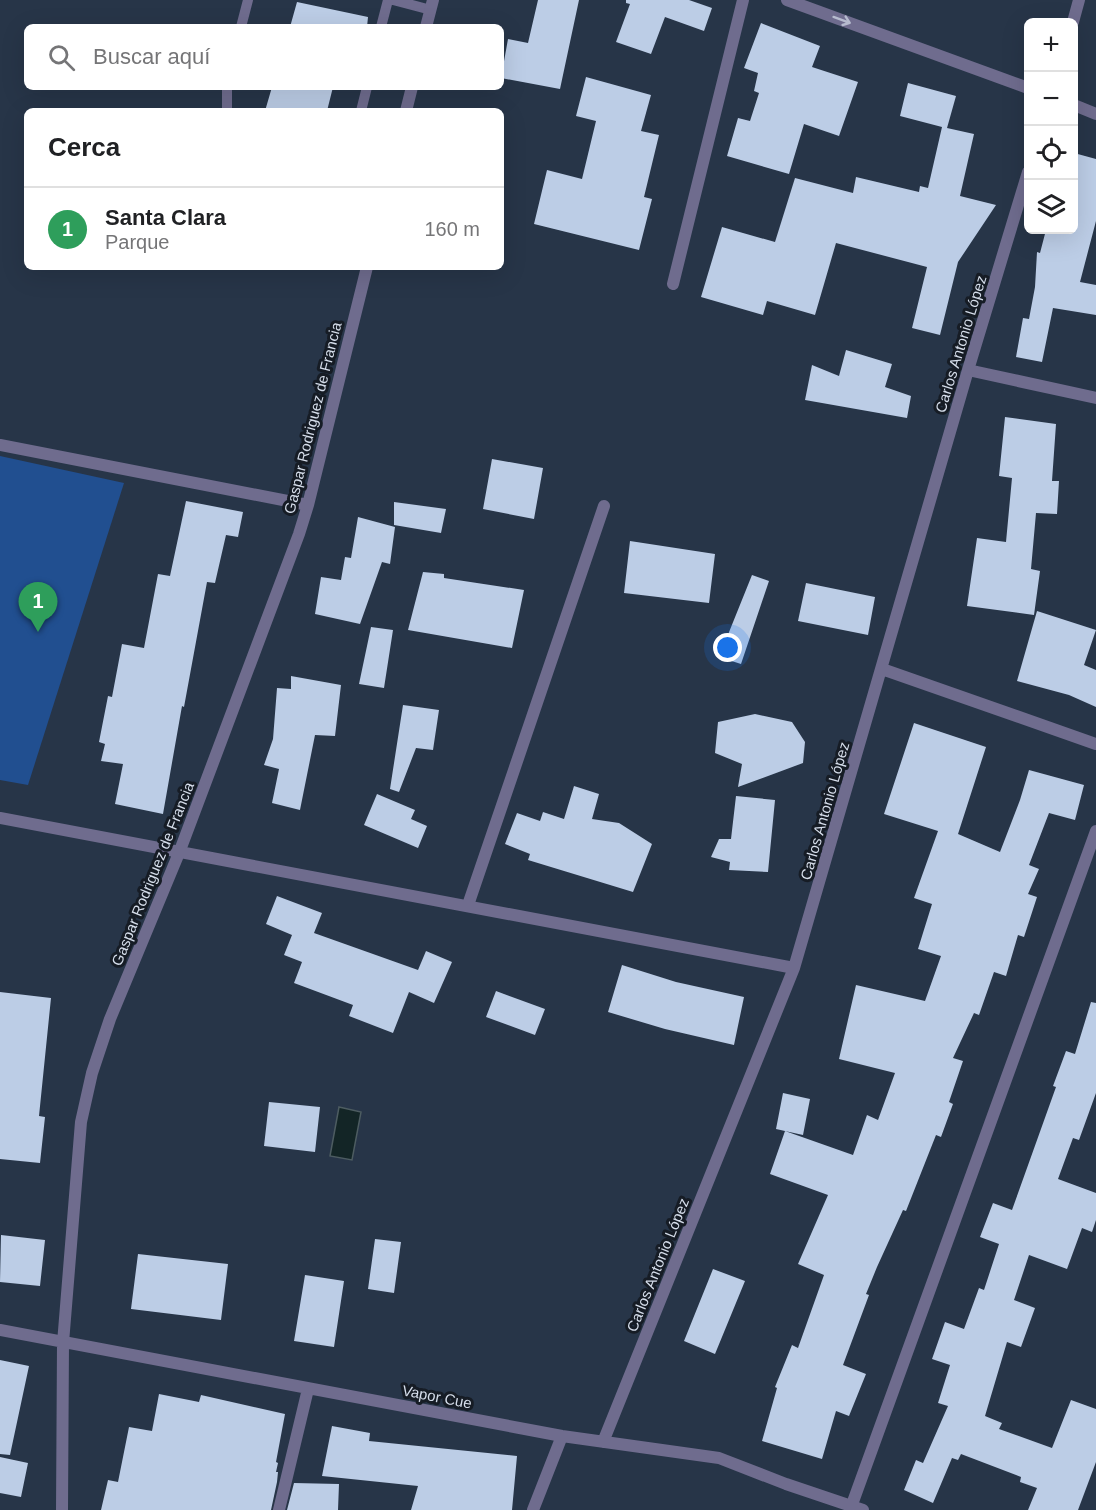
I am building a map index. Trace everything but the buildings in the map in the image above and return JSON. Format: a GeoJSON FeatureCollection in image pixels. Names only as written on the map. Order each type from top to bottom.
{"type":"FeatureCollection","features":[{"type":"Feature","properties":{"kind":"street"},"geometry":{"type":"LineString","coordinates":[[673,284],[743,0]]}},
{"type":"Feature","properties":{"kind":"street"},"geometry":{"type":"LineString","coordinates":[[787,0],[1024,86]]}},
{"type":"Feature","properties":{"kind":"street"},"geometry":{"type":"LineString","coordinates":[[1074,18],[1079,0]]}},
{"type":"Feature","properties":{"kind":"street"},"geometry":{"type":"LineString","coordinates":[[427,24],[432,5]]}},
{"type":"Feature","properties":{"kind":"street"},"geometry":{"type":"LineString","coordinates":[[407,108],[411,90]]}},
{"type":"Feature","properties":{"kind":"street"},"geometry":{"type":"LineString","coordinates":[[1078,107],[1096,114]]}},
{"type":"Feature","properties":{"kind":"street","name":"Carlos Antonio López"},"geometry":{"type":"LineString","coordinates":[[603,1442],[794,968],[968,370],[1027,180]]}},
{"type":"Feature","properties":{"kind":"street","name":"Gaspar Rodriguez de Francia"},"geometry":{"type":"LineString","coordinates":[[62,1510],[63,1343],[81,1122],[92,1073],[110,1019],[179,853],[299,534],[366,270]]}},
{"type":"Feature","properties":{"kind":"street"},"geometry":{"type":"LineString","coordinates":[[968,370],[1096,398]]}},
{"type":"Feature","properties":{"kind":"street"},"geometry":{"type":"LineString","coordinates":[[0,445],[308,505]]}},
{"type":"Feature","properties":{"kind":"street"},"geometry":{"type":"LineString","coordinates":[[468,905],[604,506]]}},
{"type":"Feature","properties":{"kind":"street"},"geometry":{"type":"LineString","coordinates":[[882,669],[1096,744]]}},
{"type":"Feature","properties":{"kind":"street"},"geometry":{"type":"LineString","coordinates":[[0,818],[794,968]]}},
{"type":"Feature","properties":{"kind":"street"},"geometry":{"type":"LineString","coordinates":[[855,1508],[1096,831]]}},
{"type":"Feature","properties":{"kind":"street","name":"Vapor Cue"},"geometry":{"type":"LineString","coordinates":[[0,1330],[562,1436],[719,1458],[855,1508]]}},
{"type":"Feature","properties":{"kind":"street"},"geometry":{"type":"LineString","coordinates":[[279,1510],[308,1389]]}},
{"type":"Feature","properties":{"kind":"street"},"geometry":{"type":"LineString","coordinates":[[533,1510],[562,1436]]}},
{"type":"Feature","properties":{"kind":"lane"},"geometry":{"type":"LineString","coordinates":[[242,24],[248,0]]}},
{"type":"Feature","properties":{"kind":"lane"},"geometry":{"type":"LineString","coordinates":[[382,24],[388,0]]}},
{"type":"Feature","properties":{"kind":"lane"},"geometry":{"type":"LineString","coordinates":[[393,0],[432,5]]}},
{"type":"Feature","properties":{"kind":"lane"},"geometry":{"type":"LineString","coordinates":[[227,90],[227,108]]}},
{"type":"Feature","properties":{"kind":"lane"},"geometry":{"type":"LineString","coordinates":[[362,108],[366,90]]}},
{"type":"Feature","properties":{"kind":"shaded area"},"geometry":{"type":"Polygon","coordinates":[[[0,456],[124,483],[28,785],[0,780],[0,456]]]}},
{"type":"Feature","properties":{"kind":"shaded area"},"geometry":{"type":"Polygon","coordinates":[[[339,1107],[361,1112],[352,1160],[330,1156],[339,1107]]]}},
{"type":"Feature","properties":{"kind":"place","name":"Santa Clara"},"geometry":{"type":"Point","coordinates":[38,632]}}]}
